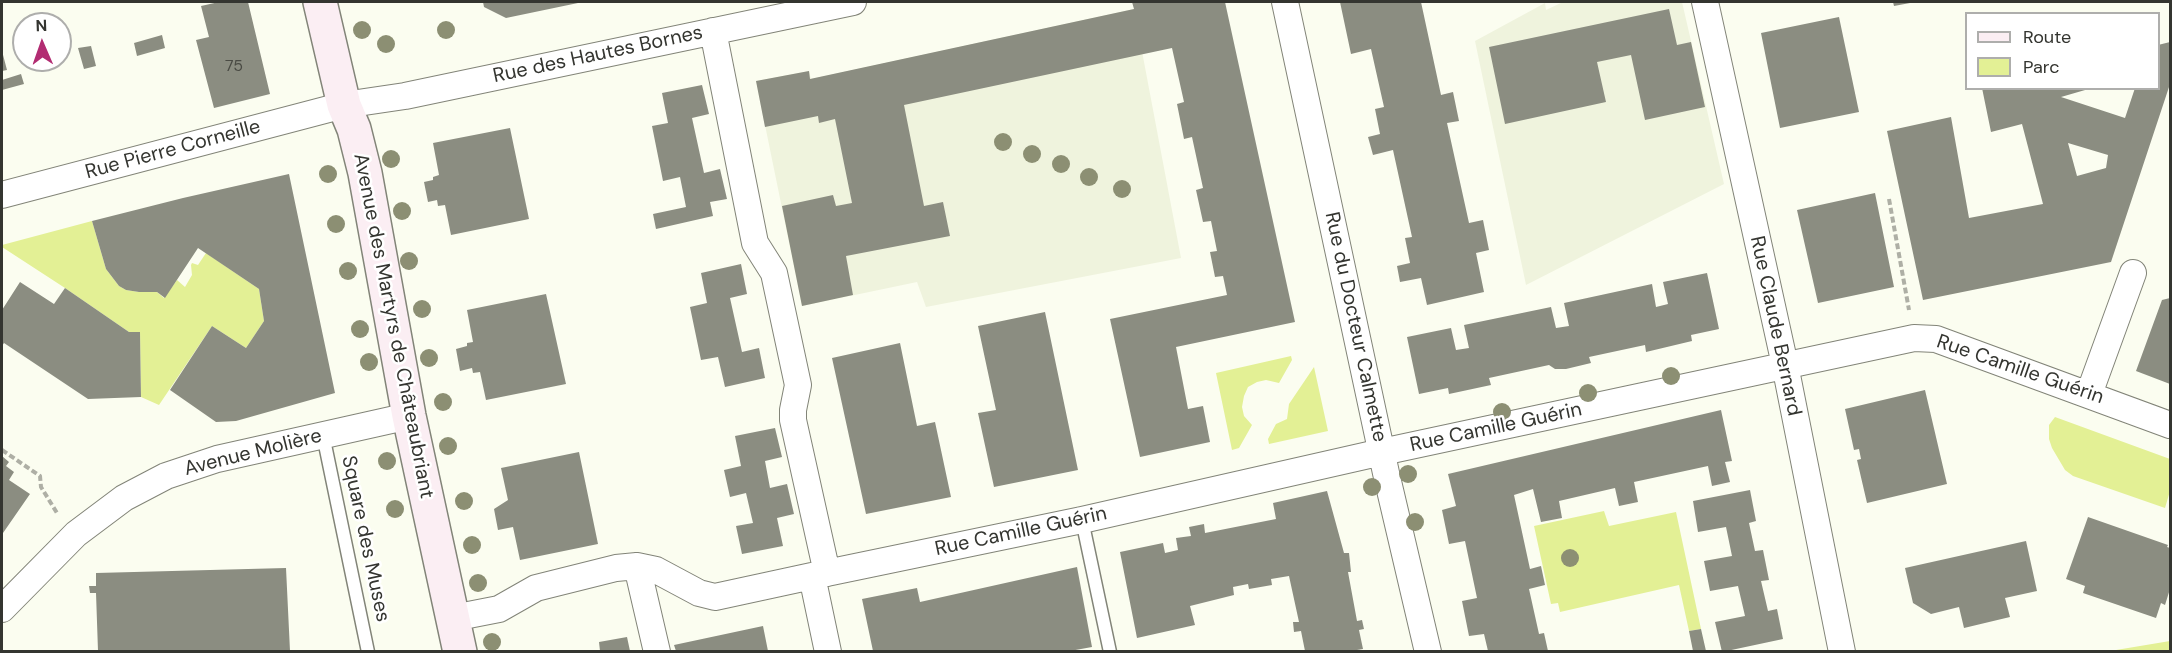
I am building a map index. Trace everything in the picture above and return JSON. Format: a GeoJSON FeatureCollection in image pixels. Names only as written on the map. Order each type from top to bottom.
{"type":"FeatureCollection","features":[{"type":"Feature","properties":{"kind":"street","name":"Avenue des Martyrs de Châteaubriant"},"geometry":{"type":"LineString","coordinates":[[320,2],[344,105],[354,129],[365,173],[409,417],[460,651]]}},
{"type":"Feature","properties":{"kind":"street","name":"Rue des Hautes Bornes"},"geometry":{"type":"LineString","coordinates":[[344,105],[405,96],[853,2]]}},
{"type":"Feature","properties":{"kind":"street","name":"Rue du Docteur Calmette"},"geometry":{"type":"LineString","coordinates":[[1285,2],[1382,453],[1428,651]]}},
{"type":"Feature","properties":{"kind":"street","name":"Rue Claude Bernard"},"geometry":{"type":"LineString","coordinates":[[1705,2],[1785,365],[1842,651]]}},
{"type":"Feature","properties":{"kind":"street"},"geometry":{"type":"LineString","coordinates":[[713,31],[755,243],[774,273],[798,385],[793,420],[820,575],[828,651]]}},
{"type":"Feature","properties":{"kind":"street","name":"Rue Pierre Corneille"},"geometry":{"type":"LineString","coordinates":[[2,195],[344,105]]}},
{"type":"Feature","properties":{"kind":"street"},"geometry":{"type":"LineString","coordinates":[[2089,394],[2133,273]]}},
{"type":"Feature","properties":{"kind":"street","name":"Rue Camille Guérin"},"geometry":{"type":"LineString","coordinates":[[637,566],[656,570],[699,593],[715,597],[1082,520],[1914,338],[1936,339],[2170,424]]}},
{"type":"Feature","properties":{"kind":"street","name":"Avenue Molière"},"geometry":{"type":"LineString","coordinates":[[2,609],[76,534],[99,515],[166,476],[199,464],[409,417]]}},
{"type":"Feature","properties":{"kind":"street"},"geometry":{"type":"LineString","coordinates":[[453,618],[499,609],[536,588],[616,568],[637,566],[657,651]]}},
{"type":"Feature","properties":{"kind":"lane","name":"Square des Muses"},"geometry":{"type":"LineString","coordinates":[[323,435],[368,651]]}},
{"type":"Feature","properties":{"kind":"lane"},"geometry":{"type":"LineString","coordinates":[[1082,520],[1110,651]]}},
{"type":"Feature","properties":{"kind":"path"},"geometry":{"type":"LineString","coordinates":[[1889,200],[1914,338]]}},
{"type":"Feature","properties":{"kind":"path"},"geometry":{"type":"LineString","coordinates":[[2,450],[40,476],[41,488],[57,513]]}},
{"type":"Feature","properties":{"kind":"shaded area"},"geometry":{"type":"Polygon","coordinates":[[[1563,2],[1682,2],[1724,184],[1526,285],[1475,41],[1545,3],[1546,10],[1563,2]]]}},
{"type":"Feature","properties":{"kind":"shaded area"},"geometry":{"type":"Polygon","coordinates":[[[1134,9],[1181,258],[926,307],[917,282],[802,306],[756,81],[809,71],[811,79],[1134,9]]]}},
{"type":"Feature","properties":{"kind":"green space"},"geometry":{"type":"Polygon","coordinates":[[[92,221],[106,269],[119,286],[126,290],[157,292],[164,298],[177,280],[185,287],[192,275],[192,263],[198,265],[206,253],[259,289],[264,321],[246,348],[212,326],[159,405],[141,397],[140,332],[129,332],[2,247],[2,245],[92,221]]]}},
{"type":"Feature","properties":{"kind":"green space"},"geometry":{"type":"Polygon","coordinates":[[[1291,356],[1292,360],[1279,383],[1266,380],[1248,387],[1242,407],[1244,416],[1252,425],[1239,448],[1232,450],[1216,373],[1291,356]]]}},
{"type":"Feature","properties":{"kind":"green space"},"geometry":{"type":"Polygon","coordinates":[[[1314,367],[1328,431],[1269,444],[1268,439],[1276,424],[1287,419],[1289,404],[1314,367]]]}},
{"type":"Feature","properties":{"kind":"green space"},"geometry":{"type":"Polygon","coordinates":[[[2055,417],[2170,459],[2170,491],[2165,508],[2073,476],[2065,470],[2049,439],[2049,425],[2055,417]]]}},
{"type":"Feature","properties":{"kind":"green space"},"geometry":{"type":"Polygon","coordinates":[[[1604,511],[1609,526],[1676,512],[1701,629],[1689,631],[1679,585],[1560,612],[1558,603],[1551,604],[1534,526],[1604,511]]]}},
{"type":"Feature","properties":{"kind":"green space"},"geometry":{"type":"Polygon","coordinates":[[[2170,641],[2170,651],[2110,651],[2170,641]]]}},
{"type":"Feature","properties":{"kind":"building"},"geometry":{"type":"Polygon","coordinates":[[[219,2],[248,2],[270,94],[214,108],[196,40],[209,37],[201,6],[219,2]]]}},
{"type":"Feature","properties":{"kind":"building"},"geometry":{"type":"Polygon","coordinates":[[[483,2],[578,3],[506,18],[484,7],[483,2]]]}},
{"type":"Feature","properties":{"kind":"building"},"geometry":{"type":"Polygon","coordinates":[[[1132,2],[1225,2],[1295,322],[1176,347],[1188,409],[1203,406],[1210,442],[1140,457],[1110,319],[1227,295],[1223,276],[1215,277],[1210,252],[1217,251],[1211,221],[1203,222],[1196,190],[1203,188],[1192,137],[1184,139],[1177,104],[1184,102],[1172,48],[904,105],[924,206],[943,202],[950,236],[846,256],[853,295],[802,306],[782,206],[833,195],[836,206],[852,203],[835,119],[819,123],[818,116],[765,127],[756,81],[809,71],[810,79],[1134,9],[1132,2]]]}},
{"type":"Feature","properties":{"kind":"building"},"geometry":{"type":"Polygon","coordinates":[[[1340,2],[1421,2],[1441,95],[1453,92],[1459,121],[1447,123],[1469,223],[1483,220],[1489,250],[1476,253],[1484,292],[1427,305],[1421,278],[1400,282],[1397,266],[1410,263],[1405,238],[1412,237],[1393,150],[1373,155],[1368,137],[1380,134],[1375,109],[1384,107],[1371,49],[1351,54],[1340,2]]]}},
{"type":"Feature","properties":{"kind":"building"},"geometry":{"type":"Polygon","coordinates":[[[1893,2],[1910,2],[1910,3],[1894,6],[1893,2]]]}},
{"type":"Feature","properties":{"kind":"building"},"geometry":{"type":"Polygon","coordinates":[[[1669,9],[1677,45],[1691,42],[1705,107],[1645,120],[1631,55],[1597,62],[1606,102],[1505,124],[1489,47],[1669,9]]]}},
{"type":"Feature","properties":{"kind":"building"},"geometry":{"type":"Polygon","coordinates":[[[1839,17],[1859,112],[1780,128],[1761,33],[1839,17]]]}},
{"type":"Feature","properties":{"kind":"building"},"geometry":{"type":"Polygon","coordinates":[[[162,35],[165,48],[137,56],[134,43],[162,35]]]}},
{"type":"Feature","properties":{"kind":"building"},"geometry":{"type":"Polygon","coordinates":[[[2170,42],[2170,84],[2111,262],[1923,300],[1887,131],[1951,117],[1969,218],[2043,204],[2022,124],[1991,132],[1982,90],[2085,90],[2061,97],[2125,118],[2134,90],[2160,90],[2160,44],[2170,42]],[[2068,143],[2077,176],[2106,168],[2108,155],[2068,143]]]}},
{"type":"Feature","properties":{"kind":"building"},"geometry":{"type":"Polygon","coordinates":[[[91,46],[96,66],[84,69],[78,48],[91,46]]]}},
{"type":"Feature","properties":{"kind":"building"},"geometry":{"type":"Polygon","coordinates":[[[2,51],[7,70],[2,71],[2,51]]]}},
{"type":"Feature","properties":{"kind":"building"},"geometry":{"type":"Polygon","coordinates":[[[21,74],[24,84],[2,90],[2,80],[21,74]]]}},
{"type":"Feature","properties":{"kind":"building"},"geometry":{"type":"Polygon","coordinates":[[[702,85],[709,114],[692,118],[704,173],[720,169],[727,199],[710,202],[713,216],[656,229],[653,214],[686,207],[680,177],[663,181],[652,126],[668,123],[662,93],[702,85]]]}},
{"type":"Feature","properties":{"kind":"building"},"geometry":{"type":"Polygon","coordinates":[[[510,128],[529,219],[451,235],[445,205],[438,206],[437,200],[428,202],[424,182],[433,180],[433,177],[439,175],[433,143],[510,128]]]}},
{"type":"Feature","properties":{"kind":"building"},"geometry":{"type":"Polygon","coordinates":[[[289,174],[335,393],[236,421],[216,422],[170,390],[212,326],[246,348],[264,321],[259,289],[198,248],[165,298],[157,292],[126,290],[119,286],[106,269],[92,221],[289,174]]]}},
{"type":"Feature","properties":{"kind":"building"},"geometry":{"type":"Polygon","coordinates":[[[1875,193],[1894,287],[1818,303],[1797,210],[1875,193]]]}},
{"type":"Feature","properties":{"kind":"building"},"geometry":{"type":"Polygon","coordinates":[[[741,264],[747,294],[730,298],[742,352],[759,348],[765,378],[725,387],[718,357],[701,360],[690,307],[707,303],[701,273],[741,264]]]}},
{"type":"Feature","properties":{"kind":"building"},"geometry":{"type":"Polygon","coordinates":[[[1707,273],[1719,329],[1691,335],[1692,341],[1646,352],[1645,345],[1589,357],[1591,363],[1566,369],[1555,369],[1549,365],[1489,378],[1491,385],[1449,394],[1448,388],[1419,394],[1407,337],[1451,328],[1456,350],[1469,348],[1464,325],[1551,307],[1556,328],[1569,326],[1564,303],[1652,284],[1656,307],[1668,304],[1663,282],[1707,273]]]}},
{"type":"Feature","properties":{"kind":"building"},"geometry":{"type":"Polygon","coordinates":[[[20,282],[54,304],[65,288],[129,332],[140,332],[141,397],[88,399],[4,343],[2,346],[2,310],[20,282]]]}},
{"type":"Feature","properties":{"kind":"building"},"geometry":{"type":"Polygon","coordinates":[[[546,294],[566,384],[486,400],[480,372],[473,373],[472,368],[460,371],[456,349],[473,342],[467,310],[546,294]]]}},
{"type":"Feature","properties":{"kind":"building"},"geometry":{"type":"Polygon","coordinates":[[[2170,298],[2170,384],[2136,371],[2162,300],[2170,298]]]}},
{"type":"Feature","properties":{"kind":"building"},"geometry":{"type":"Polygon","coordinates":[[[1045,312],[1078,470],[994,487],[978,413],[996,410],[978,326],[1045,312]]]}},
{"type":"Feature","properties":{"kind":"building"},"geometry":{"type":"Polygon","coordinates":[[[900,343],[917,426],[935,422],[951,497],[866,514],[832,358],[900,343]]]}},
{"type":"Feature","properties":{"kind":"building"},"geometry":{"type":"Polygon","coordinates":[[[1925,390],[1947,484],[1867,503],[1857,460],[1861,459],[1859,449],[1854,450],[1845,409],[1925,390]]]}},
{"type":"Feature","properties":{"kind":"building"},"geometry":{"type":"Polygon","coordinates":[[[1721,410],[1732,461],[1725,462],[1730,482],[1712,486],[1708,466],[1634,482],[1638,502],[1619,506],[1615,488],[1559,501],[1562,518],[1541,522],[1533,489],[1514,495],[1530,569],[1541,566],[1545,585],[1529,589],[1539,634],[1544,633],[1548,651],[1488,651],[1484,634],[1469,636],[1462,601],[1477,598],[1465,541],[1449,544],[1442,510],[1456,506],[1448,474],[1721,410]]]}},
{"type":"Feature","properties":{"kind":"building"},"geometry":{"type":"Polygon","coordinates":[[[775,428],[782,457],[765,461],[770,488],[787,484],[794,514],[777,518],[783,546],[742,554],[736,526],[753,523],[746,493],[730,497],[724,470],[741,466],[735,436],[775,428]]]}},
{"type":"Feature","properties":{"kind":"building"},"geometry":{"type":"Polygon","coordinates":[[[579,452],[598,544],[520,560],[513,527],[498,530],[494,509],[508,500],[501,468],[579,452]]]}},
{"type":"Feature","properties":{"kind":"building"},"geometry":{"type":"Polygon","coordinates":[[[2,456],[9,462],[6,466],[14,472],[9,480],[30,494],[3,533],[2,532],[2,456]]]}},
{"type":"Feature","properties":{"kind":"building"},"geometry":{"type":"Polygon","coordinates":[[[1750,490],[1756,521],[1749,523],[1755,551],[1763,550],[1769,580],[1761,581],[1768,611],[1777,609],[1783,639],[1722,652],[1715,622],[1745,616],[1738,586],[1710,591],[1704,561],[1732,556],[1726,527],[1698,532],[1693,501],[1750,490]]]}},
{"type":"Feature","properties":{"kind":"building"},"geometry":{"type":"Polygon","coordinates":[[[1327,491],[1344,553],[1349,553],[1351,572],[1348,572],[1357,621],[1362,620],[1364,629],[1359,630],[1363,649],[1358,651],[1305,651],[1301,631],[1294,632],[1293,622],[1299,622],[1289,576],[1271,579],[1272,585],[1249,589],[1248,584],[1233,587],[1234,595],[1190,606],[1195,625],[1137,638],[1120,552],[1163,543],[1165,553],[1178,550],[1176,538],[1191,536],[1189,527],[1204,524],[1205,533],[1276,519],[1273,503],[1327,491]]]}},
{"type":"Feature","properties":{"kind":"building"},"geometry":{"type":"Polygon","coordinates":[[[2088,517],[2168,545],[2167,547],[2170,548],[2170,589],[2165,605],[2161,603],[2156,618],[2083,593],[2085,586],[2066,579],[2088,517]]]}},
{"type":"Feature","properties":{"kind":"building"},"geometry":{"type":"Polygon","coordinates":[[[2026,541],[2037,591],[2005,598],[2010,617],[1964,628],[1959,607],[1931,614],[1913,603],[1905,568],[2026,541]]]}},
{"type":"Feature","properties":{"kind":"building"},"geometry":{"type":"Polygon","coordinates":[[[1077,567],[1092,647],[1070,651],[873,651],[862,599],[917,588],[920,602],[1077,567]]]}},
{"type":"Feature","properties":{"kind":"building"},"geometry":{"type":"Polygon","coordinates":[[[286,568],[290,651],[98,651],[96,593],[90,593],[89,586],[96,586],[96,573],[286,568]]]}},
{"type":"Feature","properties":{"kind":"building"},"geometry":{"type":"Polygon","coordinates":[[[763,626],[768,651],[676,651],[674,645],[763,626]]]}},
{"type":"Feature","properties":{"kind":"building"},"geometry":{"type":"Polygon","coordinates":[[[1701,629],[1706,651],[1693,651],[1689,631],[1701,629]]]}},
{"type":"Feature","properties":{"kind":"building"},"geometry":{"type":"Polygon","coordinates":[[[627,637],[630,651],[600,651],[599,642],[627,637]]]}}]}
